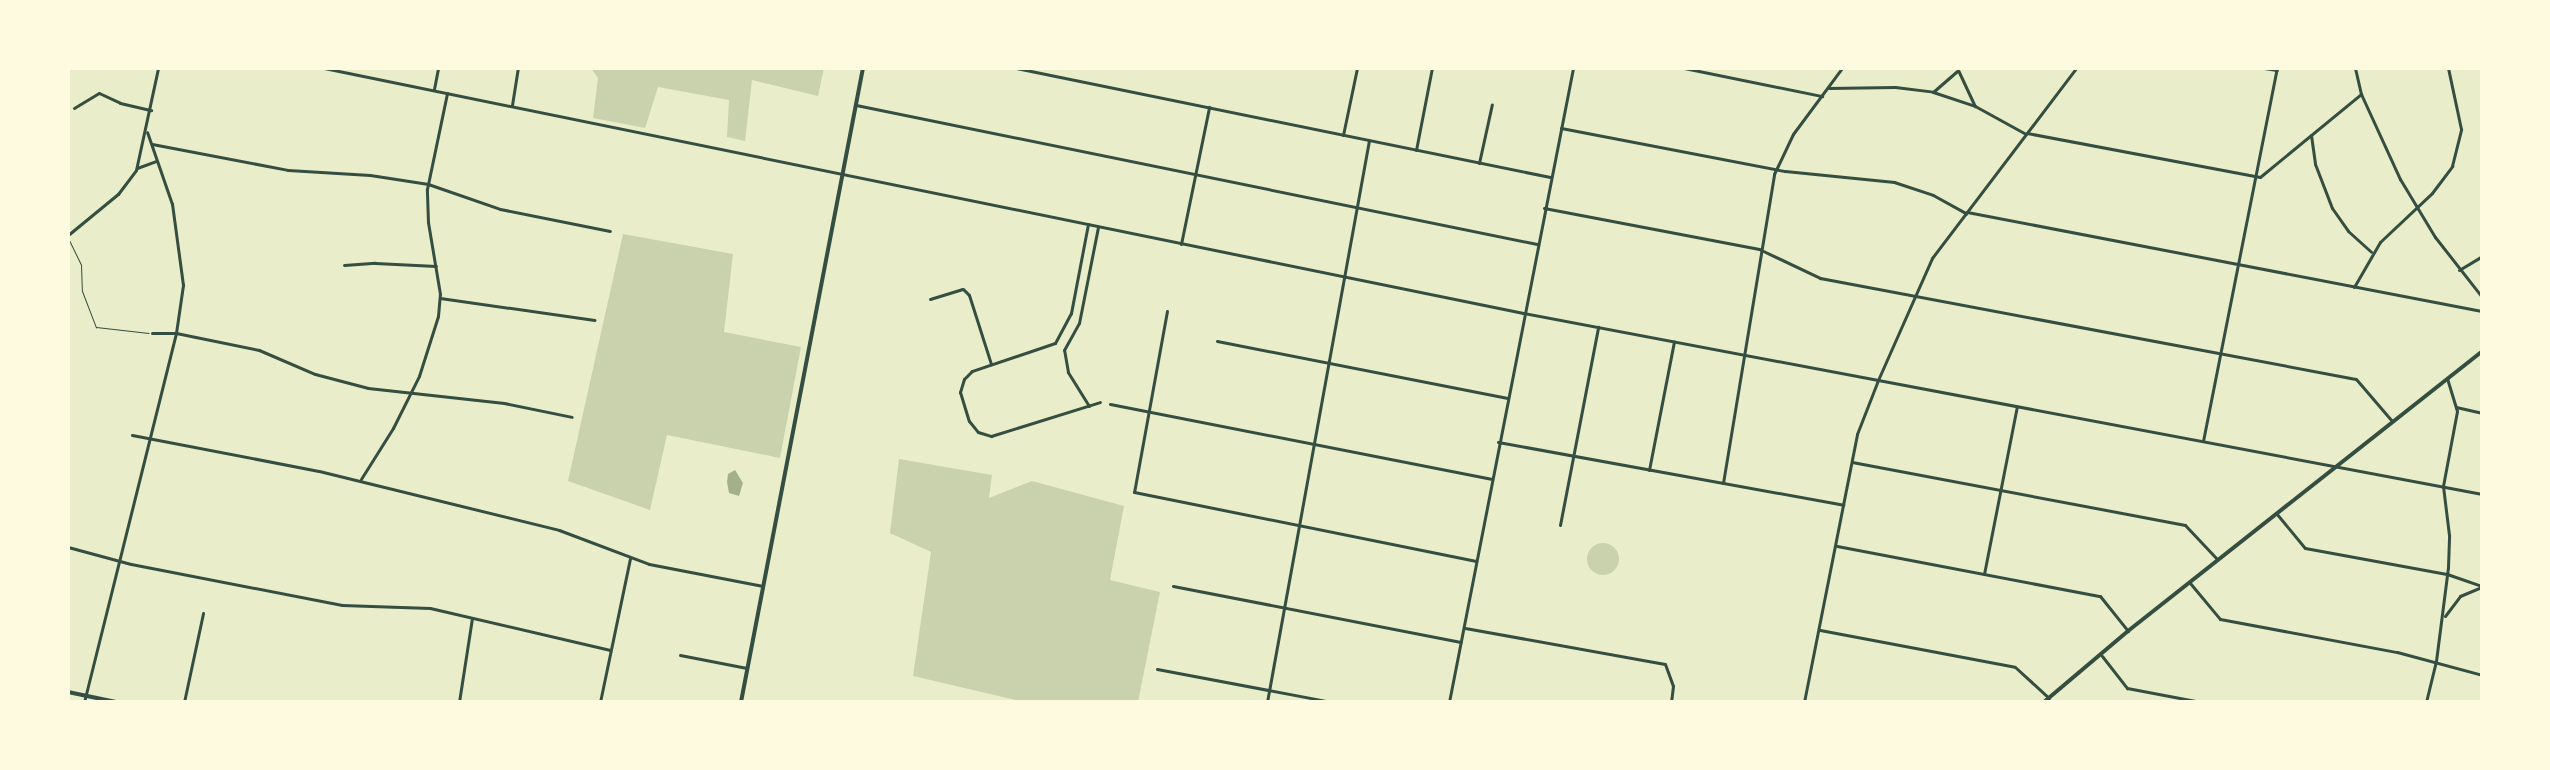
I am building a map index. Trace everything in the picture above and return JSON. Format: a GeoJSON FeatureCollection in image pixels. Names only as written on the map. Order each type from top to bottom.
{"type":"FeatureCollection","features":[{"type":"Feature","properties":{"kind":"main road"},"geometry":{"type":"LineString","coordinates":[[741,702],[863,68]]}},
{"type":"Feature","properties":{"kind":"main road"},"geometry":{"type":"LineString","coordinates":[[2047,700],[2217,559],[2482,351]]}},
{"type":"Feature","properties":{"kind":"main road"},"geometry":{"type":"LineString","coordinates":[[68,692],[116,702]]}},
{"type":"Feature","properties":{"kind":"street"},"geometry":{"type":"LineString","coordinates":[[68,236],[118,194],[137,168],[158,68]]}},
{"type":"Feature","properties":{"kind":"street"},"geometry":{"type":"LineString","coordinates":[[324,68],[1523,313],[2482,494]]}},
{"type":"Feature","properties":{"kind":"street"},"geometry":{"type":"LineString","coordinates":[[434,89],[438,68]]}},
{"type":"Feature","properties":{"kind":"street"},"geometry":{"type":"LineString","coordinates":[[512,105],[518,68]]}},
{"type":"Feature","properties":{"kind":"street"},"geometry":{"type":"LineString","coordinates":[[1016,68],[1550,177]]}},
{"type":"Feature","properties":{"kind":"street"},"geometry":{"type":"LineString","coordinates":[[1343,135],[1357,68]]}},
{"type":"Feature","properties":{"kind":"street"},"geometry":{"type":"LineString","coordinates":[[1416,150],[1432,68]]}},
{"type":"Feature","properties":{"kind":"street"},"geometry":{"type":"LineString","coordinates":[[1449,702],[1573,68]]}},
{"type":"Feature","properties":{"kind":"street"},"geometry":{"type":"LineString","coordinates":[[1684,68],[1822,96]]}},
{"type":"Feature","properties":{"kind":"street"},"geometry":{"type":"LineString","coordinates":[[1723,483],[1758,288],[1759,249],[1777,169],[1793,134],[1842,68]]}},
{"type":"Feature","properties":{"kind":"street"},"geometry":{"type":"LineString","coordinates":[[1804,702],[1860,425],[1878,380],[1932,258],[2076,68]]}},
{"type":"Feature","properties":{"kind":"street"},"geometry":{"type":"LineString","coordinates":[[2203,441],[2277,69],[2264,68]]}},
{"type":"Feature","properties":{"kind":"street"},"geometry":{"type":"LineString","coordinates":[[2355,68],[2361,94],[2416,207],[2459,270],[2482,297]]}},
{"type":"Feature","properties":{"kind":"street"},"geometry":{"type":"LineString","coordinates":[[2354,287],[2372,253],[2444,179],[2459,146],[2460,116],[2448,68]]}},
{"type":"Feature","properties":{"kind":"street"},"geometry":{"type":"LineString","coordinates":[[1933,92],[1959,69],[1975,106]]}},
{"type":"Feature","properties":{"kind":"street"},"geometry":{"type":"LineString","coordinates":[[99,87],[99,93]]}},
{"type":"Feature","properties":{"kind":"street"},"geometry":{"type":"LineString","coordinates":[[1829,88],[1895,87],[1933,92],[1975,106],[2026,134],[2255,176],[2264,175],[2361,94]]}},
{"type":"Feature","properties":{"kind":"street"},"geometry":{"type":"LineString","coordinates":[[99,93],[126,105],[151,110]]}},
{"type":"Feature","properties":{"kind":"street"},"geometry":{"type":"LineString","coordinates":[[74,108],[99,93]]}},
{"type":"Feature","properties":{"kind":"street"},"geometry":{"type":"LineString","coordinates":[[360,481],[410,393],[434,332],[440,298],[428,222],[428,184],[447,93]]}},
{"type":"Feature","properties":{"kind":"street"},"geometry":{"type":"LineString","coordinates":[[1479,163],[1492,104]]}},
{"type":"Feature","properties":{"kind":"street"},"geometry":{"type":"LineString","coordinates":[[856,105],[1537,244]]}},
{"type":"Feature","properties":{"kind":"street"},"geometry":{"type":"LineString","coordinates":[[1181,244],[1209,107]]}},
{"type":"Feature","properties":{"kind":"street"},"geometry":{"type":"LineString","coordinates":[[1560,128],[1777,169],[1894,182],[1933,195],[1966,212],[2482,311]]}},
{"type":"Feature","properties":{"kind":"street"},"geometry":{"type":"LineString","coordinates":[[84,702],[176,333],[183,264],[172,204],[147,132]]}},
{"type":"Feature","properties":{"kind":"street"},"geometry":{"type":"LineString","coordinates":[[2311,135],[2315,164],[2332,208],[2348,231],[2372,253]]}},
{"type":"Feature","properties":{"kind":"street"},"geometry":{"type":"LineString","coordinates":[[1267,702],[1331,363],[1369,140]]}},
{"type":"Feature","properties":{"kind":"street"},"geometry":{"type":"LineString","coordinates":[[152,144],[288,170],[370,175],[428,184],[500,209],[610,231]]}},
{"type":"Feature","properties":{"kind":"street"},"geometry":{"type":"LineString","coordinates":[[137,168],[157,161]]}},
{"type":"Feature","properties":{"kind":"street"},"geometry":{"type":"LineString","coordinates":[[1544,208],[1759,249],[1813,276],[2356,379],[2392,421]]}},
{"type":"Feature","properties":{"kind":"street"},"geometry":{"type":"LineString","coordinates":[[1088,224],[1071,313],[1055,343],[965,376],[960,392],[969,421],[983,435],[994,436],[1100,402]]}},
{"type":"Feature","properties":{"kind":"street"},"geometry":{"type":"LineString","coordinates":[[1089,406],[1068,372],[1064,350],[1079,323],[1098,227]]}},
{"type":"Feature","properties":{"kind":"street"},"geometry":{"type":"LineString","coordinates":[[2459,270],[2482,256]]}},
{"type":"Feature","properties":{"kind":"street"},"geometry":{"type":"LineString","coordinates":[[344,265],[436,266]]}},
{"type":"Feature","properties":{"kind":"street"},"geometry":{"type":"LineString","coordinates":[[930,299],[963,289],[969,295],[991,364]]}},
{"type":"Feature","properties":{"kind":"street"},"geometry":{"type":"LineString","coordinates":[[440,298],[594,320]]}},
{"type":"Feature","properties":{"kind":"street"},"geometry":{"type":"LineString","coordinates":[[1167,311],[1134,491],[1476,561]]}},
{"type":"Feature","properties":{"kind":"street"},"geometry":{"type":"LineString","coordinates":[[1560,525],[1598,327]]}},
{"type":"Feature","properties":{"kind":"street"},"geometry":{"type":"LineString","coordinates":[[152,333],[176,333],[259,350],[341,382],[504,403],[572,417]]}},
{"type":"Feature","properties":{"kind":"street"},"geometry":{"type":"LineString","coordinates":[[1217,341],[1507,398]]}},
{"type":"Feature","properties":{"kind":"street"},"geometry":{"type":"LineString","coordinates":[[1649,470],[1674,341]]}},
{"type":"Feature","properties":{"kind":"street"},"geometry":{"type":"LineString","coordinates":[[1055,343],[1064,350]]}},
{"type":"Feature","properties":{"kind":"street"},"geometry":{"type":"LineString","coordinates":[[2426,702],[2443,619],[2447,574],[2449,535],[2443,486],[2456,407],[2447,378]]}},
{"type":"Feature","properties":{"kind":"street"},"geometry":{"type":"LineString","coordinates":[[1110,404],[1491,479]]}},
{"type":"Feature","properties":{"kind":"street"},"geometry":{"type":"LineString","coordinates":[[1984,574],[2017,406]]}},
{"type":"Feature","properties":{"kind":"street"},"geometry":{"type":"LineString","coordinates":[[2456,407],[2482,413]]}},
{"type":"Feature","properties":{"kind":"street"},"geometry":{"type":"LineString","coordinates":[[132,435],[360,481],[559,530],[630,558],[763,586]]}},
{"type":"Feature","properties":{"kind":"street"},"geometry":{"type":"LineString","coordinates":[[1498,442],[1843,505]]}},
{"type":"Feature","properties":{"kind":"street"},"geometry":{"type":"LineString","coordinates":[[1852,462],[2185,525],[2217,559]]}},
{"type":"Feature","properties":{"kind":"street"},"geometry":{"type":"LineString","coordinates":[[2276,513],[2305,548],[2447,574],[2482,586]]}},
{"type":"Feature","properties":{"kind":"street"},"geometry":{"type":"LineString","coordinates":[[1835,546],[2100,596],[2128,631]]}},
{"type":"Feature","properties":{"kind":"street"},"geometry":{"type":"LineString","coordinates":[[68,547],[342,605],[419,606],[610,650]]}},
{"type":"Feature","properties":{"kind":"street"},"geometry":{"type":"LineString","coordinates":[[600,702],[630,558]]}},
{"type":"Feature","properties":{"kind":"street"},"geometry":{"type":"LineString","coordinates":[[2190,583],[2220,619],[2436,661],[2482,675]]}},
{"type":"Feature","properties":{"kind":"street"},"geometry":{"type":"LineString","coordinates":[[1173,586],[1461,642]]}},
{"type":"Feature","properties":{"kind":"street"},"geometry":{"type":"LineString","coordinates":[[2443,619],[2460,596],[2482,586]]}},
{"type":"Feature","properties":{"kind":"street"},"geometry":{"type":"LineString","coordinates":[[184,702],[203,613]]}},
{"type":"Feature","properties":{"kind":"street"},"geometry":{"type":"LineString","coordinates":[[459,702],[472,618]]}},
{"type":"Feature","properties":{"kind":"street"},"geometry":{"type":"LineString","coordinates":[[1464,628],[1660,662],[1671,673],[1671,702]]}},
{"type":"Feature","properties":{"kind":"street"},"geometry":{"type":"LineString","coordinates":[[1818,630],[2015,667],[2047,700]]}},
{"type":"Feature","properties":{"kind":"street"},"geometry":{"type":"LineString","coordinates":[[2100,653],[2127,688],[2201,702]]}},
{"type":"Feature","properties":{"kind":"street"},"geometry":{"type":"LineString","coordinates":[[680,655],[747,668]]}},
{"type":"Feature","properties":{"kind":"street"},"geometry":{"type":"LineString","coordinates":[[1157,669],[1331,702]]}},
{"type":"Feature","properties":{"kind":"lane"},"geometry":{"type":"LineString","coordinates":[[68,236],[78,256],[82,291],[96,327],[152,333]]}},
{"type":"Feature","properties":{"kind":"shaded area"},"geometry":{"type":"Polygon","coordinates":[[[591,68],[824,68],[818,96],[752,80],[745,141],[727,137],[729,100],[658,87],[645,128],[593,118],[598,78],[591,68]]]}},
{"type":"Feature","properties":{"kind":"shaded area"},"geometry":{"type":"Polygon","coordinates":[[[623,234],[733,254],[724,332],[801,347],[780,458],[667,435],[650,510],[568,481],[623,234]]]}},
{"type":"Feature","properties":{"kind":"shaded area"},"geometry":{"type":"Polygon","coordinates":[[[899,459],[992,475],[989,498],[1032,481],[1124,506],[1110,580],[1160,592],[1138,702],[1025,702],[913,676],[931,552],[890,533],[899,459]]]}},
{"type":"Feature","properties":{"kind":"shaded area"},"geometry":{"type":"Polygon","coordinates":[[[735,470],[743,483],[739,496],[729,493],[727,482],[728,474],[735,470]]]}},
{"type":"Feature","properties":{"kind":"shaded area"},"geometry":{"type":"Polygon","coordinates":[[[1603,543],[1615,547],[1619,559],[1615,571],[1603,575],[1591,571],[1587,559],[1591,547],[1603,543]]]}}]}
